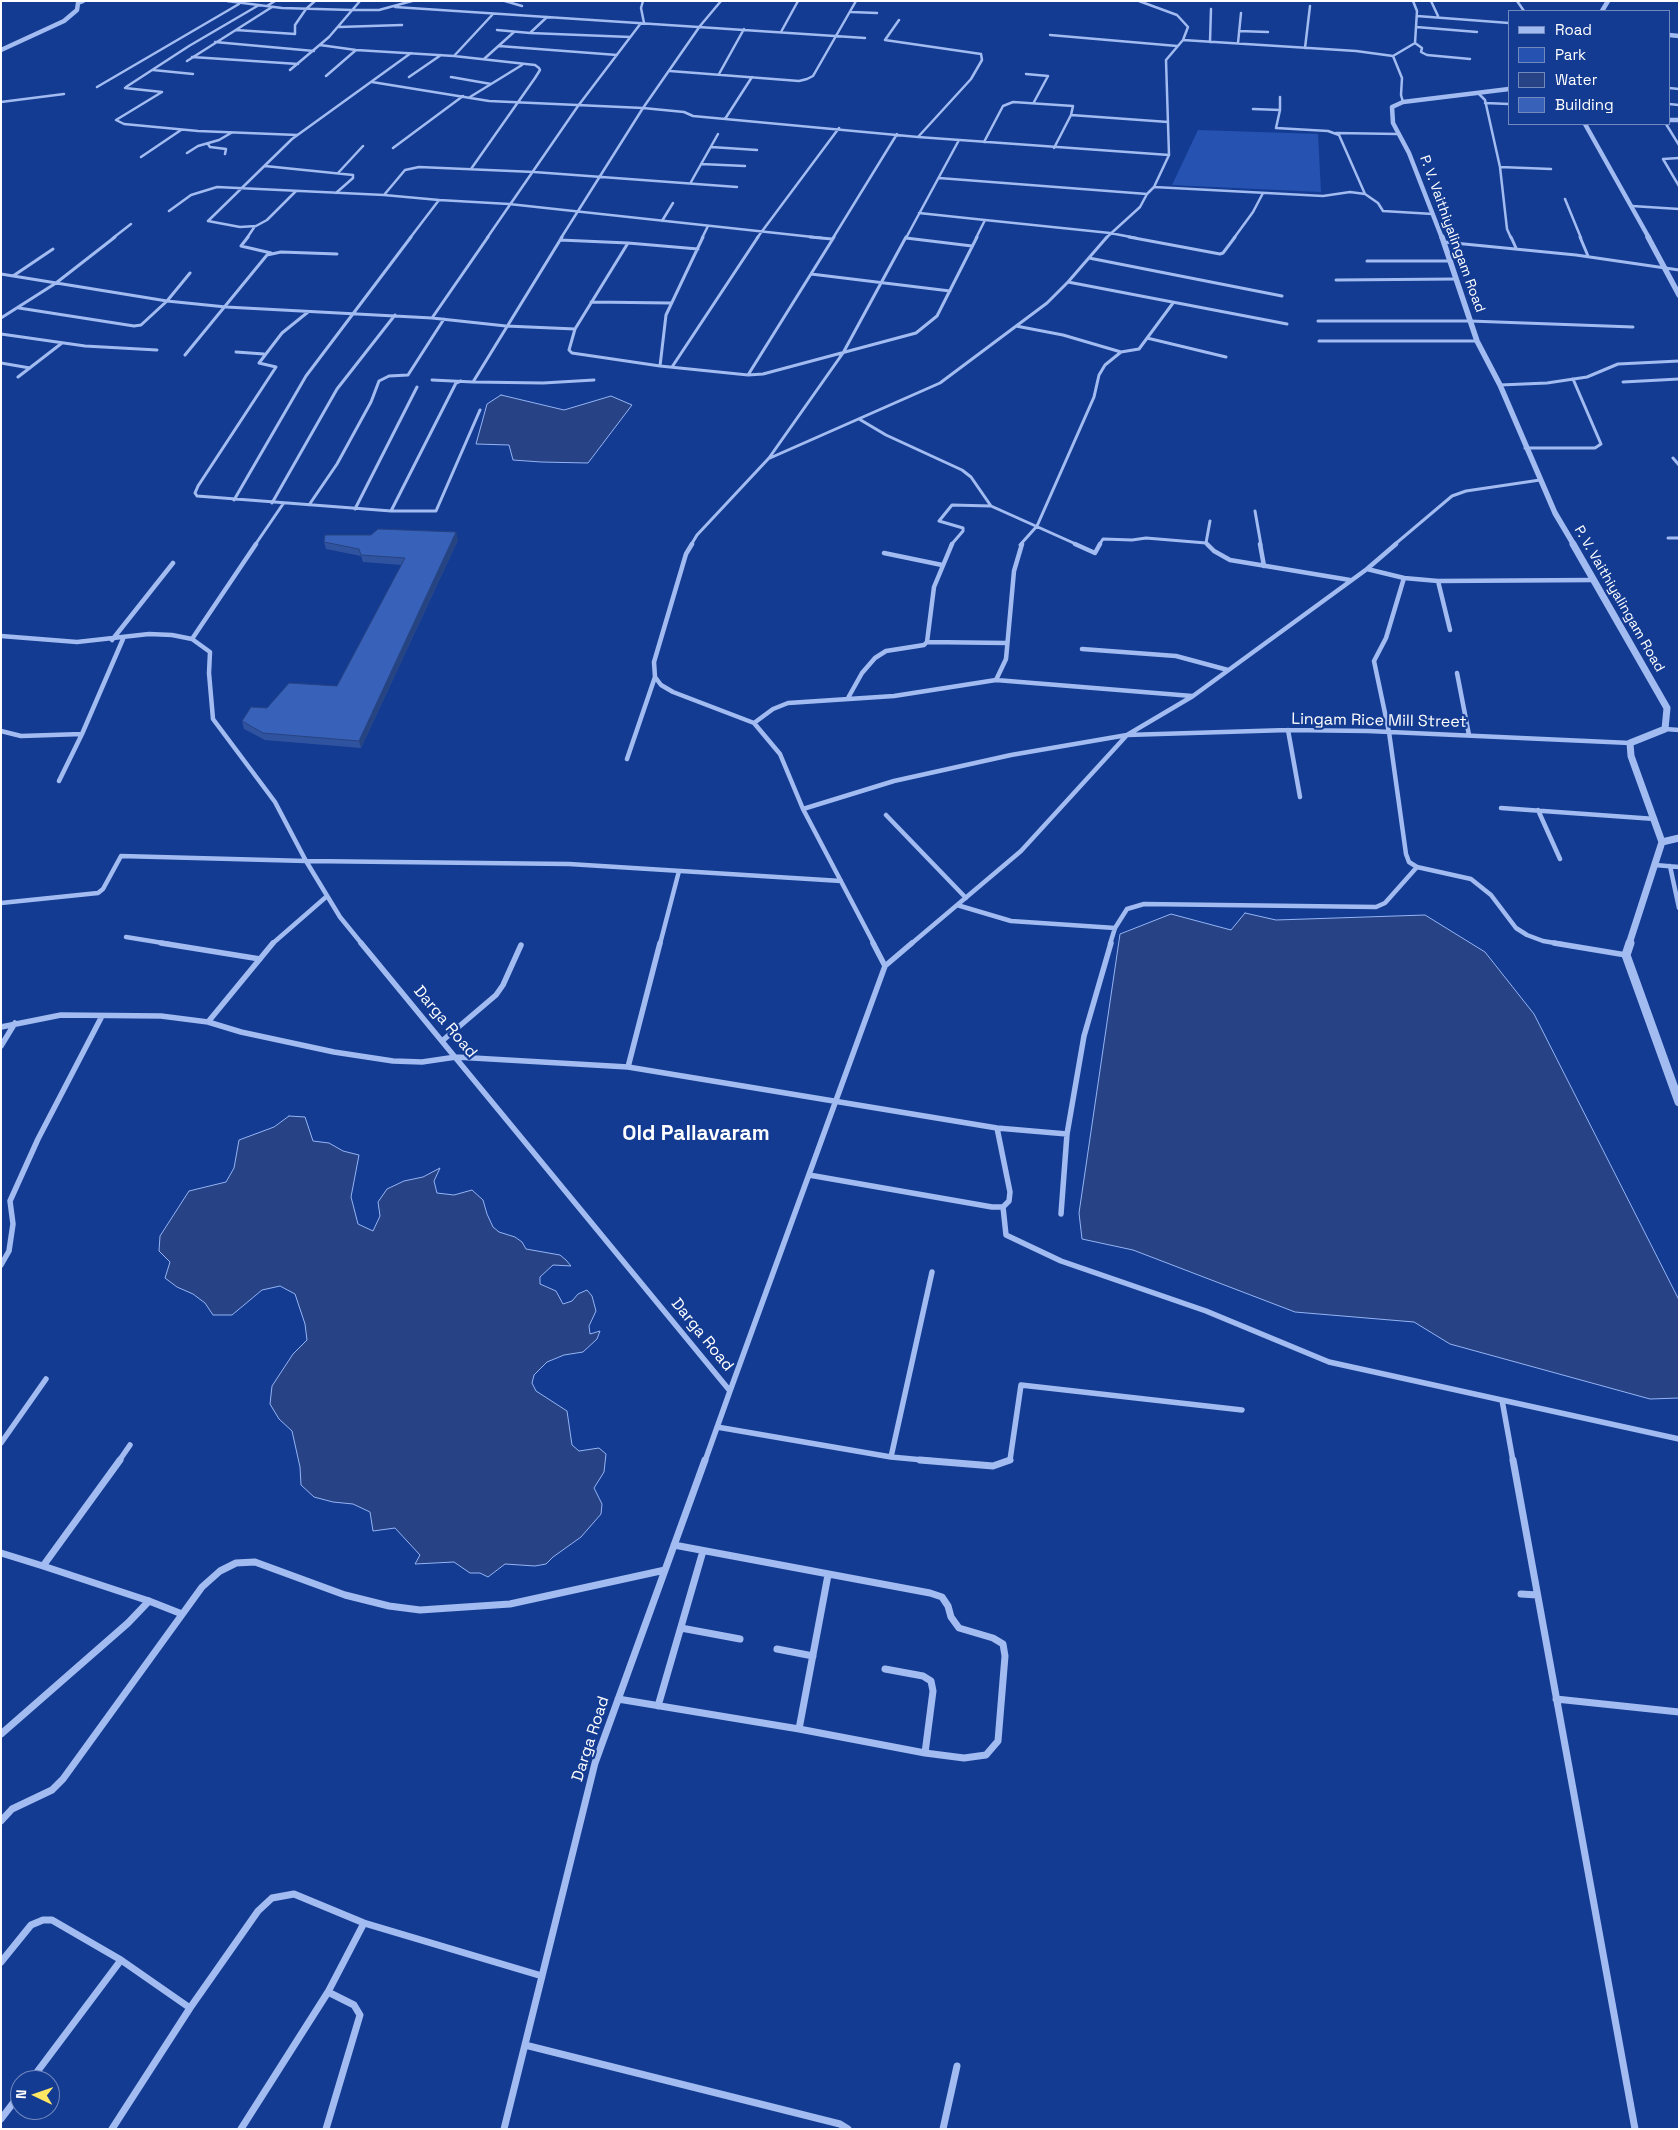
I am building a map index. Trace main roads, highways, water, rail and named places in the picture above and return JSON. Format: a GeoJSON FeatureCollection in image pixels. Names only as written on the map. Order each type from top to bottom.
{"type":"FeatureCollection","features":[{"type":"Feature","properties":{"kind":"water"},"geometry":{"type":"Polygon","coordinates":[[[501,395],[564,410],[611,396],[632,405],[588,463],[513,460],[509,445],[476,444],[487,404],[501,395]]]}},
{"type":"Feature","properties":{"kind":"water"},"geometry":{"type":"Polygon","coordinates":[[[1245,913],[1276,920],[1425,915],[1485,952],[1534,1014],[1679,1300],[1679,1398],[1650,1399],[1450,1344],[1414,1322],[1295,1312],[1133,1250],[1082,1239],[1079,1213],[1120,934],[1171,914],[1231,930],[1245,913]]]}},
{"type":"Feature","properties":{"kind":"water"},"geometry":{"type":"Polygon","coordinates":[[[289,1116],[305,1117],[313,1141],[329,1143],[343,1151],[359,1155],[351,1197],[358,1224],[373,1231],[380,1216],[378,1202],[387,1189],[404,1181],[423,1177],[440,1168],[434,1181],[437,1193],[454,1195],[472,1190],[483,1200],[493,1227],[499,1232],[515,1237],[522,1242],[526,1249],[560,1255],[566,1260],[571,1266],[553,1265],[540,1277],[540,1284],[556,1291],[563,1304],[572,1301],[578,1294],[587,1290],[592,1296],[596,1311],[589,1326],[590,1334],[600,1331],[597,1339],[583,1352],[564,1355],[547,1362],[534,1375],[532,1383],[536,1391],[567,1411],[572,1445],[579,1451],[599,1448],[606,1454],[604,1472],[594,1488],[602,1504],[601,1514],[581,1537],[546,1564],[535,1566],[505,1564],[488,1577],[480,1573],[470,1573],[454,1562],[415,1564],[420,1555],[395,1528],[373,1531],[370,1512],[353,1504],[333,1502],[314,1497],[301,1485],[300,1467],[292,1431],[279,1419],[270,1404],[272,1386],[293,1354],[307,1340],[305,1324],[295,1294],[280,1286],[262,1290],[232,1315],[213,1315],[205,1303],[165,1278],[170,1262],[159,1251],[160,1236],[189,1191],[226,1182],[234,1168],[239,1140],[274,1127],[289,1116]]]}},
{"type":"Feature","properties":{"kind":"district","name":"Old Pallavaram"},"geometry":{"type":"Point","coordinates":[696,1134]}}]}
